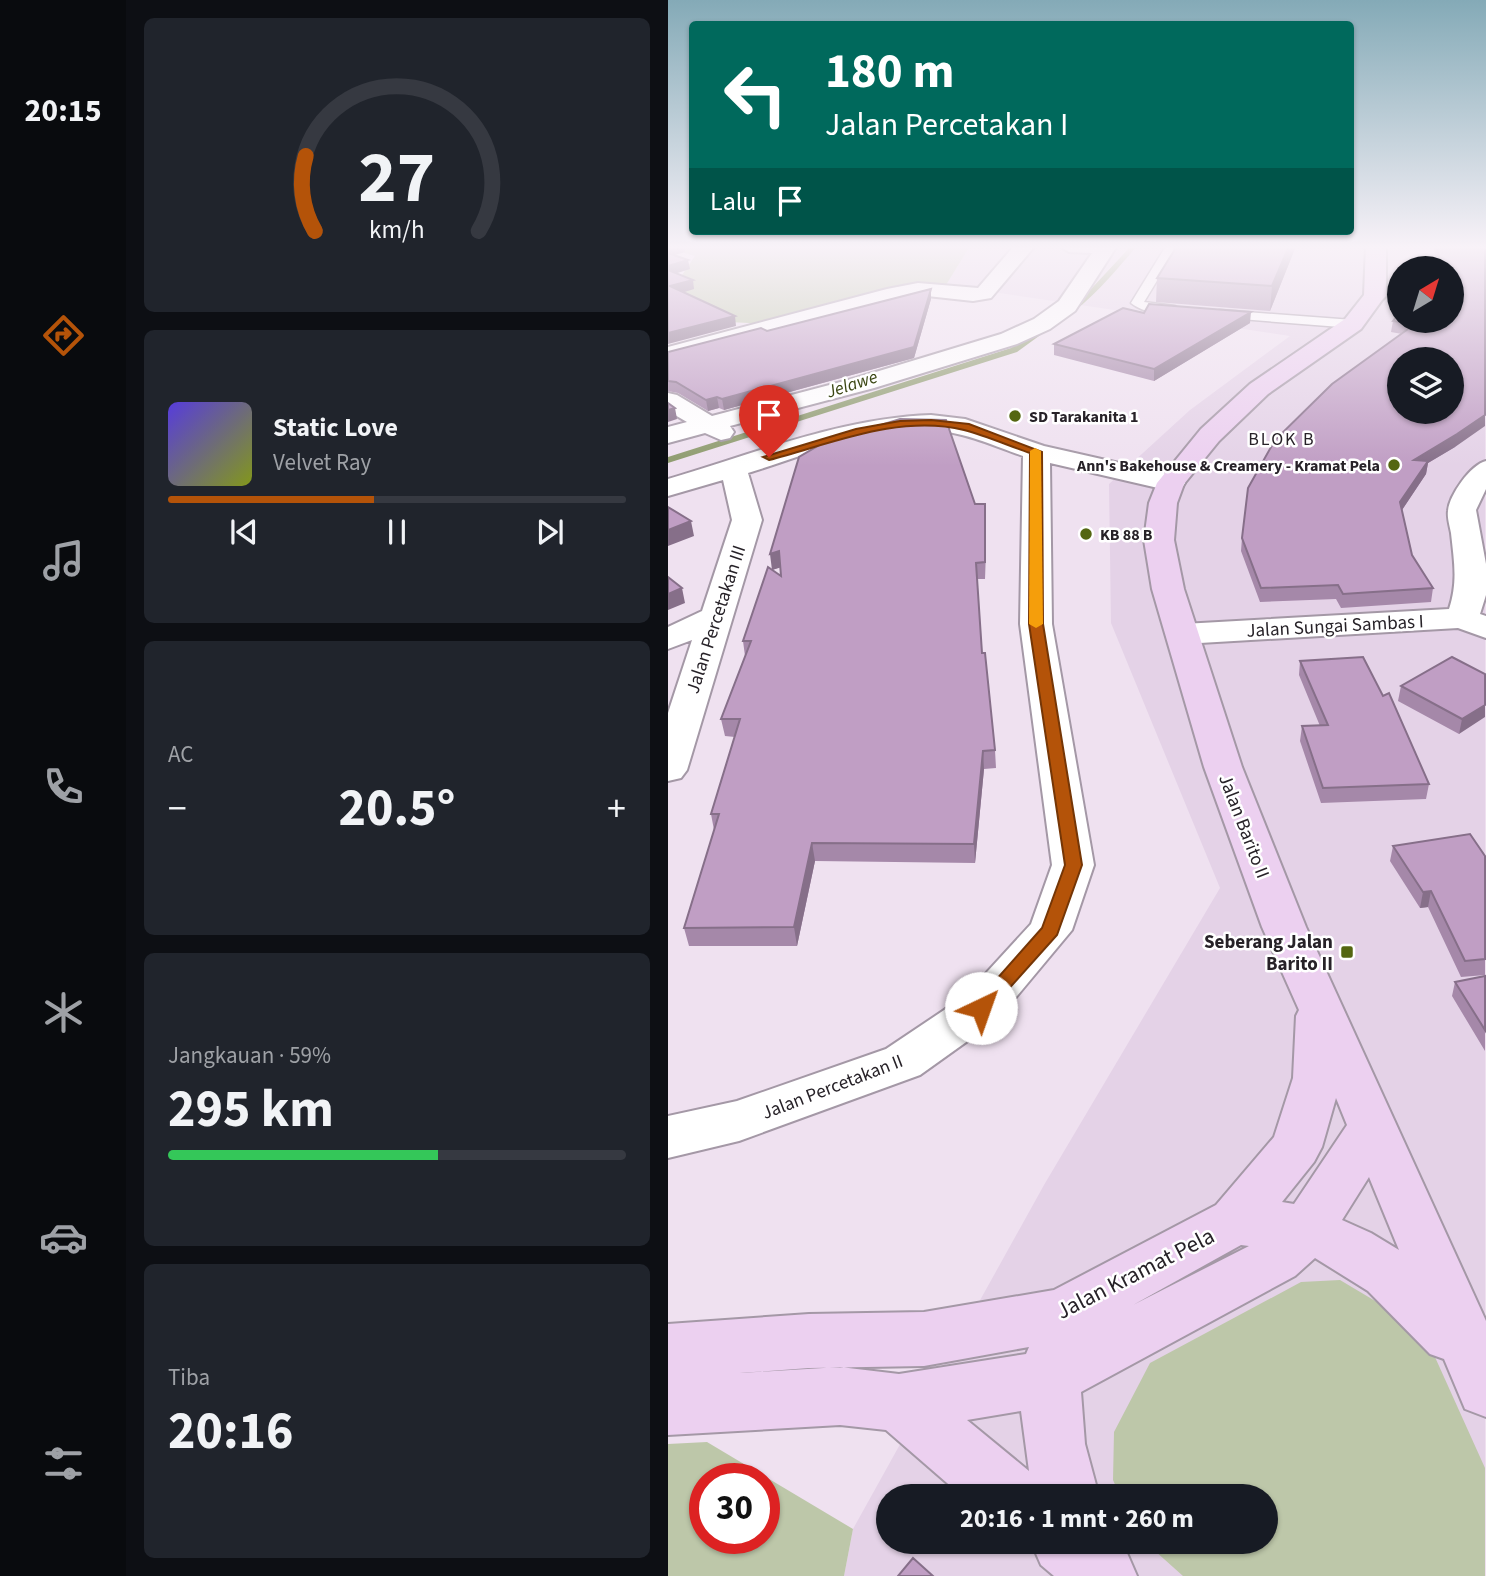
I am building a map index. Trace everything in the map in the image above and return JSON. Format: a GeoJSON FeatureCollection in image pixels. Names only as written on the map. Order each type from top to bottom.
{"type":"FeatureCollection","features":[{"type":"Feature","properties":{"kind":"street"},"geometry":{"type":"LineString","coordinates":[[668,354],[796,320]]}},
{"type":"Feature","properties":{"kind":"street"},"geometry":{"type":"LineString","coordinates":[[668,435],[711,427],[865,383],[1009,339],[1048,320]]}},
{"type":"Feature","properties":{"kind":"street","name":"Jalan Barito II"},"geometry":{"type":"LineString","coordinates":[[1344,320],[1259,389],[1210,435],[1171,483],[1163,503],[1159,540],[1167,589],[1223,767],[1284,927],[1320,1004],[1477,1372]]}},
{"type":"Feature","properties":{"kind":"street"},"geometry":{"type":"LineString","coordinates":[[668,400],[711,427],[749,456]]}},
{"type":"Feature","properties":{"kind":"street"},"geometry":{"type":"LineString","coordinates":[[668,488],[749,456],[900,424],[931,423],[965,427],[1036,452],[1171,483]]}},
{"type":"Feature","properties":{"kind":"street","name":"Jalan Percetakan II"},"geometry":{"type":"LineString","coordinates":[[668,1136],[739,1121],[902,1062],[981,1008],[1050,930],[1073,865],[1036,624],[1036,452]]}},
{"type":"Feature","properties":{"kind":"street","name":"Jalan Percetakan III"},"geometry":{"type":"LineString","coordinates":[[668,770],[747,520],[749,456]]}},
{"type":"Feature","properties":{"kind":"street"},"geometry":{"type":"LineString","coordinates":[[1474,623],[1471,591],[1477,549],[1462,510],[1474,484],[1485,469]]}},
{"type":"Feature","properties":{"kind":"street"},"geometry":{"type":"LineString","coordinates":[[668,639],[716,617]]}},
{"type":"Feature","properties":{"kind":"street","name":"Jalan Sungai Sambas I"},"geometry":{"type":"LineString","coordinates":[[1183,634],[1474,623]]}},
{"type":"Feature","properties":{"kind":"street","name":"Jalan Kramat Pela"},"geometry":{"type":"LineString","coordinates":[[668,1351],[809,1341],[924,1339],[1062,1315],[1235,1221],[1296,1147],[1317,1078],[1320,1004]]}},
{"type":"Feature","properties":{"kind":"street"},"geometry":{"type":"LineString","coordinates":[[668,1406],[840,1396],[899,1403],[1050,1378],[1276,1259],[1307,1230],[1372,1128]]}},
{"type":"Feature","properties":{"kind":"street"},"geometry":{"type":"LineString","coordinates":[[1235,1221],[1307,1230],[1356,1251],[1407,1287],[1477,1372]]}},
{"type":"Feature","properties":{"kind":"street"},"geometry":{"type":"LineString","coordinates":[[1062,1315],[1050,1378],[1052,1425],[1063,1484]]}},
{"type":"Feature","properties":{"kind":"street"},"geometry":{"type":"LineString","coordinates":[[899,1403],[996,1484]]}},
{"type":"Feature","properties":{"kind":"shaded area"},"geometry":{"type":"Polygon","coordinates":[[[1179,320],[1387,320],[1387,333],[1464,333],[1464,320],[1485,320],[1485,1576],[844,1576],[853,1529],[876,1488],[876,1554],[1278,1554],[1278,1484],[878,1484],[1044,1185],[1220,888],[1111,623],[1109,484],[1190,410],[1290,336],[1179,320]]]}},
{"type":"Feature","properties":{"kind":"green space"},"geometry":{"type":"Polygon","coordinates":[[[688,320],[808,320],[767,324],[688,320]]]}},
{"type":"Feature","properties":{"kind":"green space"},"geometry":{"type":"Polygon","coordinates":[[[1340,1280],[1387,1308],[1430,1346],[1485,1468],[1485,1576],[1183,1576],[1158,1554],[1278,1554],[1278,1484],[1115,1484],[1114,1432],[1150,1363],[1301,1282],[1340,1280]]]}},
{"type":"Feature","properties":{"kind":"green space"},"geometry":{"type":"Polygon","coordinates":[[[707,1442],[742,1463],[689,1463],[689,1554],[780,1554],[780,1486],[853,1529],[844,1576],[668,1576],[668,1444],[707,1442]]]}},
{"type":"Feature","properties":{"kind":"building"},"geometry":{"type":"Polygon","coordinates":[[[668,320],[721,320],[668,333],[668,320]]]}},
{"type":"Feature","properties":{"kind":"building"},"geometry":{"type":"Polygon","coordinates":[[[812,320],[922,320],[914,347],[722,399],[717,397],[706,400],[676,382],[668,381],[668,352],[761,328],[767,331],[812,320]]]}},
{"type":"Feature","properties":{"kind":"building"},"geometry":{"type":"Polygon","coordinates":[[[1101,320],[1238,320],[1154,369],[1054,344],[1101,320]]]}},
{"type":"Feature","properties":{"kind":"building"},"geometry":{"type":"Polygon","coordinates":[[[1464,320],[1485,320],[1485,415],[1414,460],[1428,461],[1400,502],[1412,555],[1433,588],[1343,594],[1338,585],[1261,588],[1242,538],[1248,488],[1275,440],[1332,384],[1403,333],[1464,333],[1464,320]]]}},
{"type":"Feature","properties":{"kind":"building"},"geometry":{"type":"Polygon","coordinates":[[[900,419],[946,420],[975,504],[985,504],[985,562],[976,563],[982,653],[985,653],[995,750],[983,751],[974,844],[812,843],[794,927],[684,928],[719,814],[711,814],[740,719],[721,719],[751,641],[743,641],[768,567],[781,576],[779,551],[770,554],[799,457],[835,436],[839,438],[900,419]]]}},
{"type":"Feature","properties":{"kind":"building"},"geometry":{"type":"Polygon","coordinates":[[[668,507],[691,521],[668,530],[668,507]]]}},
{"type":"Feature","properties":{"kind":"building"},"geometry":{"type":"Polygon","coordinates":[[[668,577],[682,588],[668,594],[668,577]]]}},
{"type":"Feature","properties":{"kind":"building"},"geometry":{"type":"Polygon","coordinates":[[[1363,657],[1383,696],[1389,693],[1429,784],[1323,788],[1302,726],[1328,725],[1300,661],[1363,657]]]}},
{"type":"Feature","properties":{"kind":"building"},"geometry":{"type":"Polygon","coordinates":[[[1452,657],[1485,674],[1485,705],[1462,719],[1401,686],[1452,657]]]}},
{"type":"Feature","properties":{"kind":"building"},"geometry":{"type":"Polygon","coordinates":[[[1470,834],[1485,856],[1485,959],[1465,961],[1431,891],[1423,892],[1393,846],[1470,834]]]}},
{"type":"Feature","properties":{"kind":"building"},"geometry":{"type":"Polygon","coordinates":[[[1485,976],[1485,1030],[1455,982],[1485,976]]]}},
{"type":"Feature","properties":{"kind":"building"},"geometry":{"type":"Polygon","coordinates":[[[913,1558],[933,1576],[898,1576],[913,1558]]]}},
{"type":"Feature","properties":{"kind":"waterway","name":"Jelawe"},"geometry":{"type":"LineString","coordinates":[[668,460],[1014,350],[1046,328]]}},
{"type":"Feature","properties":{"kind":"slow traffic"},"geometry":{"type":"LineString","coordinates":[[1035,451],[1036,624]]}},
{"type":"Feature","properties":{"kind":"place","name":"SD Tarakanita 1"},"geometry":{"type":"Point","coordinates":[1015,416]}},
{"type":"Feature","properties":{"kind":"place","name":"Ann's Bakehouse & Creamery - Kramat Pela"},"geometry":{"type":"Point","coordinates":[1394,465]}},
{"type":"Feature","properties":{"kind":"place","name":"KB 88 B"},"geometry":{"type":"Point","coordinates":[1086,534]}},
{"type":"Feature","properties":{"kind":"place","name":"Seberang Jalan Barito II"},"geometry":{"type":"Point","coordinates":[1347,952]}},
{"type":"Feature","properties":{"kind":"district","name":"BLOK B"},"geometry":{"type":"Point","coordinates":[1282,439]}},
{"type":"Feature","properties":{"kind":"route"},"geometry":{"type":"LineString","coordinates":[[769,457],[856,432],[900,424],[931,423],[965,427],[1036,452],[1036,624],[1073,865],[1050,930],[981,1008]]}}]}
